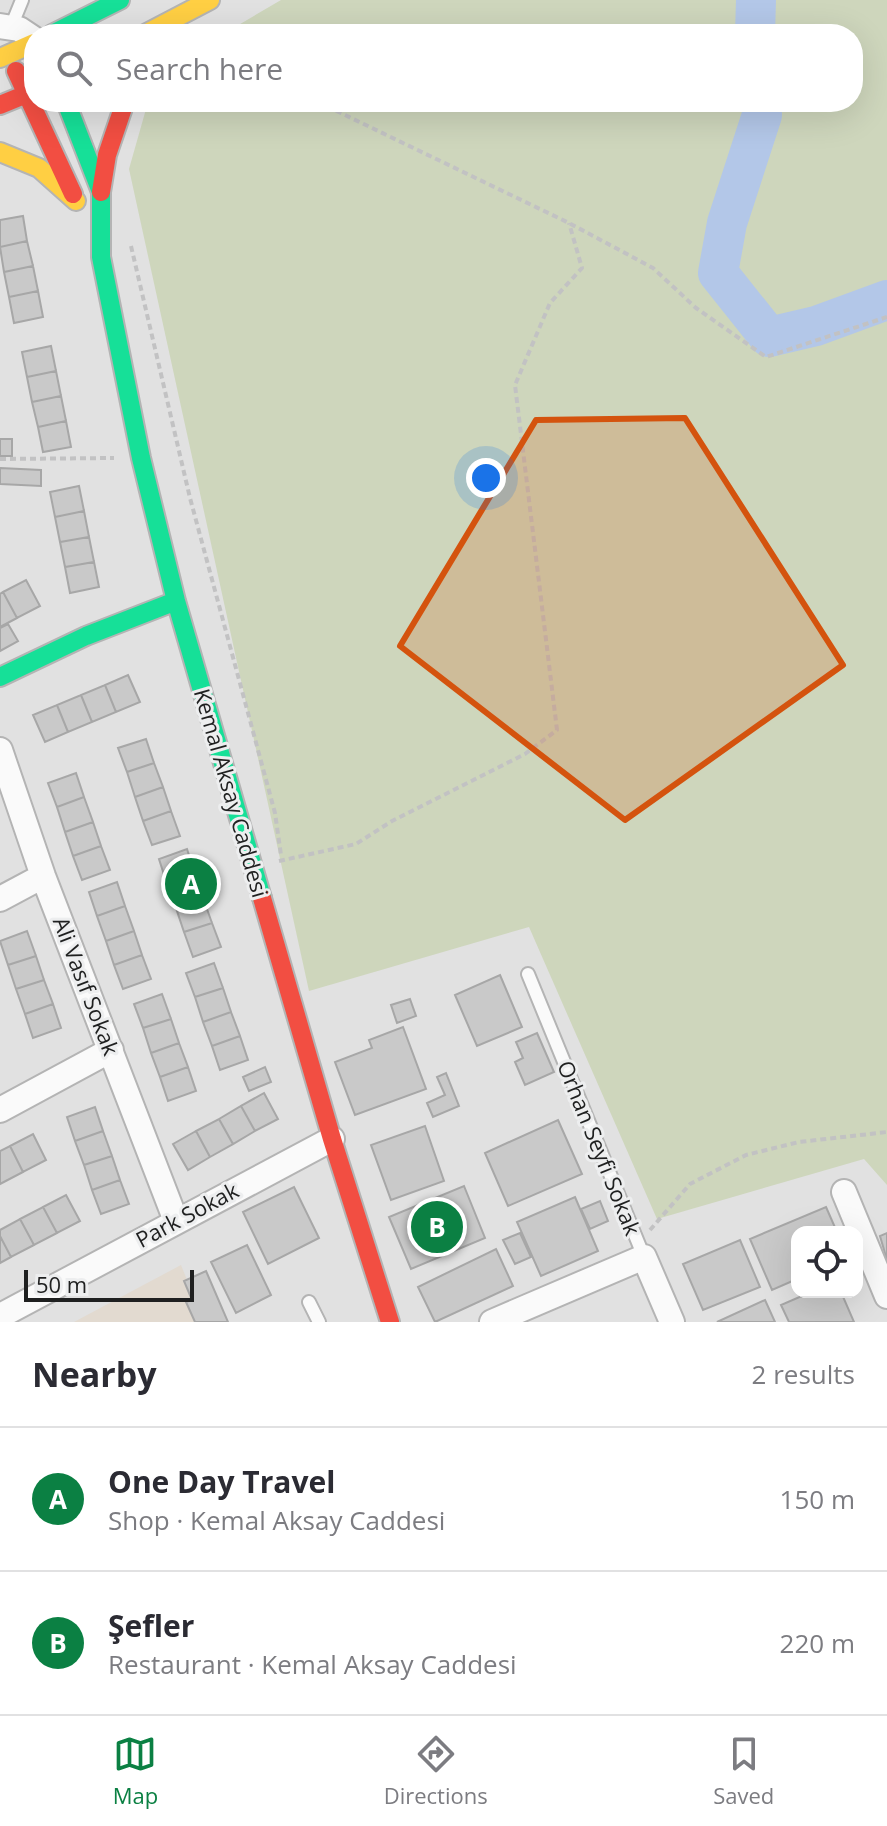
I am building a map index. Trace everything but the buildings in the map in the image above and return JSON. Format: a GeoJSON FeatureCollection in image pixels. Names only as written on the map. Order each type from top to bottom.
{"type":"FeatureCollection","features":[{"type":"Feature","properties":{"kind":"main road"},"geometry":{"type":"LineString","coordinates":[[72,24],[120,0]]}},
{"type":"Feature","properties":{"kind":"main road"},"geometry":{"type":"LineString","coordinates":[[164,24],[211,0]]}},
{"type":"Feature","properties":{"kind":"main road"},"geometry":{"type":"LineString","coordinates":[[183,24],[211,0]]}},
{"type":"Feature","properties":{"kind":"main road"},"geometry":{"type":"LineString","coordinates":[[4,57],[24,46]]}},
{"type":"Feature","properties":{"kind":"main road","name":"Kemal Aksay Caddesi"},"geometry":{"type":"LineString","coordinates":[[4,57],[24,84]]}},
{"type":"Feature","properties":{"kind":"main road"},"geometry":{"type":"LineString","coordinates":[[0,105],[24,95]]}},
{"type":"Feature","properties":{"kind":"main road","name":"Kemal Aksay Caddesi"},"geometry":{"type":"LineString","coordinates":[[38,112],[101,257]]}},
{"type":"Feature","properties":{"kind":"main road","name":"Kemal Aksay Caddesi"},"geometry":{"type":"LineString","coordinates":[[70,112],[101,192],[101,257],[141,458],[176,601],[332,1139],[390,1322]]}},
{"type":"Feature","properties":{"kind":"main road"},"geometry":{"type":"LineString","coordinates":[[101,192],[107,155],[122,112]]}},
{"type":"Feature","properties":{"kind":"main road"},"geometry":{"type":"LineString","coordinates":[[0,152],[39,168],[76,201]]}},
{"type":"Feature","properties":{"kind":"main road"},"geometry":{"type":"LineString","coordinates":[[0,677],[86,636],[176,601]]}},
{"type":"Feature","properties":{"kind":"street"},"geometry":{"type":"LineString","coordinates":[[6,26],[24,36]]}},
{"type":"Feature","properties":{"kind":"street","name":"Ali Vasıf Sokak"},"geometry":{"type":"LineString","coordinates":[[0,750],[43,876],[176,1221]]}},
{"type":"Feature","properties":{"kind":"street"},"geometry":{"type":"LineString","coordinates":[[0,899],[43,876]]}},
{"type":"Feature","properties":{"kind":"street"},"geometry":{"type":"LineString","coordinates":[[0,1110],[111,1050]]}},
{"type":"Feature","properties":{"kind":"street","name":"Park Sokak"},"geometry":{"type":"LineString","coordinates":[[0,1316],[332,1139]]}},
{"type":"Feature","properties":{"kind":"street"},"geometry":{"type":"LineString","coordinates":[[844,1192],[887,1296]]}},
{"type":"Feature","properties":{"kind":"street"},"geometry":{"type":"LineString","coordinates":[[492,1322],[641,1251]]}},
{"type":"Feature","properties":{"kind":"street","name":"Orhan Seyfi Sokak"},"geometry":{"type":"LineString","coordinates":[[641,1251],[672,1322]]}},
{"type":"Feature","properties":{"kind":"lane"},"geometry":{"type":"LineString","coordinates":[[6,26],[22,0]]}},
{"type":"Feature","properties":{"kind":"lane","name":"Orhan Seyfi Sokak"},"geometry":{"type":"LineString","coordinates":[[528,974],[641,1251]]}},
{"type":"Feature","properties":{"kind":"lane"},"geometry":{"type":"LineString","coordinates":[[309,1302],[319,1322]]}},
{"type":"Feature","properties":{"kind":"path"},"geometry":{"type":"LineString","coordinates":[[339,112],[569,223],[653,268],[696,308],[766,357],[887,317]]}},
{"type":"Feature","properties":{"kind":"path"},"geometry":{"type":"LineString","coordinates":[[253,868],[356,844],[392,821],[525,754],[557,730],[515,385],[550,303],[582,268],[569,223]]}},
{"type":"Feature","properties":{"kind":"path"},"geometry":{"type":"LineString","coordinates":[[129,238],[190,498],[275,813],[283,874]]}},
{"type":"Feature","properties":{"kind":"path"},"geometry":{"type":"LineString","coordinates":[[0,459],[141,458]]}},
{"type":"Feature","properties":{"kind":"path"},"geometry":{"type":"LineString","coordinates":[[641,1251],[690,1184],[746,1155],[799,1142],[887,1132]]}},
{"type":"Feature","properties":{"kind":"highlighted area"},"geometry":{"type":"Polygon","coordinates":[[[685,418],[843,665],[625,820],[400,646],[536,420],[685,418]]]}},
{"type":"Feature","properties":{"kind":"shaded area"},"geometry":{"type":"Polygon","coordinates":[[[181,1265],[204,1322],[74,1322],[181,1265]]]}},
{"type":"Feature","properties":{"kind":"green space"},"geometry":{"type":"Polygon","coordinates":[[[281,0],[887,0],[887,1185],[864,1159],[657,1219],[529,927],[309,991],[129,169],[145,112],[863,112],[863,24],[240,24],[281,0]]]}},
{"type":"Feature","properties":{"kind":"waterway"},"geometry":{"type":"LineString","coordinates":[[755,24],[756,0]]}},
{"type":"Feature","properties":{"kind":"waterway"},"geometry":{"type":"LineString","coordinates":[[762,112],[727,223],[718,273],[769,337],[816,326],[887,300]]}},
{"type":"Feature","properties":{"kind":"traffic: fast"},"geometry":{"type":"LineString","coordinates":[[72,24],[120,0]]}},
{"type":"Feature","properties":{"kind":"traffic: fast"},"geometry":{"type":"LineString","coordinates":[[70,112],[101,192],[101,257],[141,458],[176,601],[262,898]]}},
{"type":"Feature","properties":{"kind":"traffic: fast"},"geometry":{"type":"LineString","coordinates":[[0,677],[86,636],[176,601]]}},
{"type":"Feature","properties":{"kind":"traffic: slow"},"geometry":{"type":"LineString","coordinates":[[164,24],[210,0]]}},
{"type":"Feature","properties":{"kind":"traffic: slow"},"geometry":{"type":"LineString","coordinates":[[0,58],[24,47]]}},
{"type":"Feature","properties":{"kind":"traffic: slow"},"geometry":{"type":"LineString","coordinates":[[0,152],[39,168],[76,201]]}},
{"type":"Feature","properties":{"kind":"traffic: jam"},"geometry":{"type":"LineString","coordinates":[[16,71],[24,88]]}},
{"type":"Feature","properties":{"kind":"traffic: jam"},"geometry":{"type":"LineString","coordinates":[[0,105],[24,95]]}},
{"type":"Feature","properties":{"kind":"traffic: jam"},"geometry":{"type":"LineString","coordinates":[[35,112],[73,194]]}},
{"type":"Feature","properties":{"kind":"traffic: jam"},"geometry":{"type":"LineString","coordinates":[[101,192],[107,155],[122,112]]}},
{"type":"Feature","properties":{"kind":"traffic: jam"},"geometry":{"type":"LineString","coordinates":[[262,898],[332,1139],[390,1322]]}},
{"type":"Feature","properties":{"kind":"place","name":"One Day Travel"},"geometry":{"type":"Point","coordinates":[191,884]}},
{"type":"Feature","properties":{"kind":"place","name":"Şefler"},"geometry":{"type":"Point","coordinates":[437,1227]}}]}
